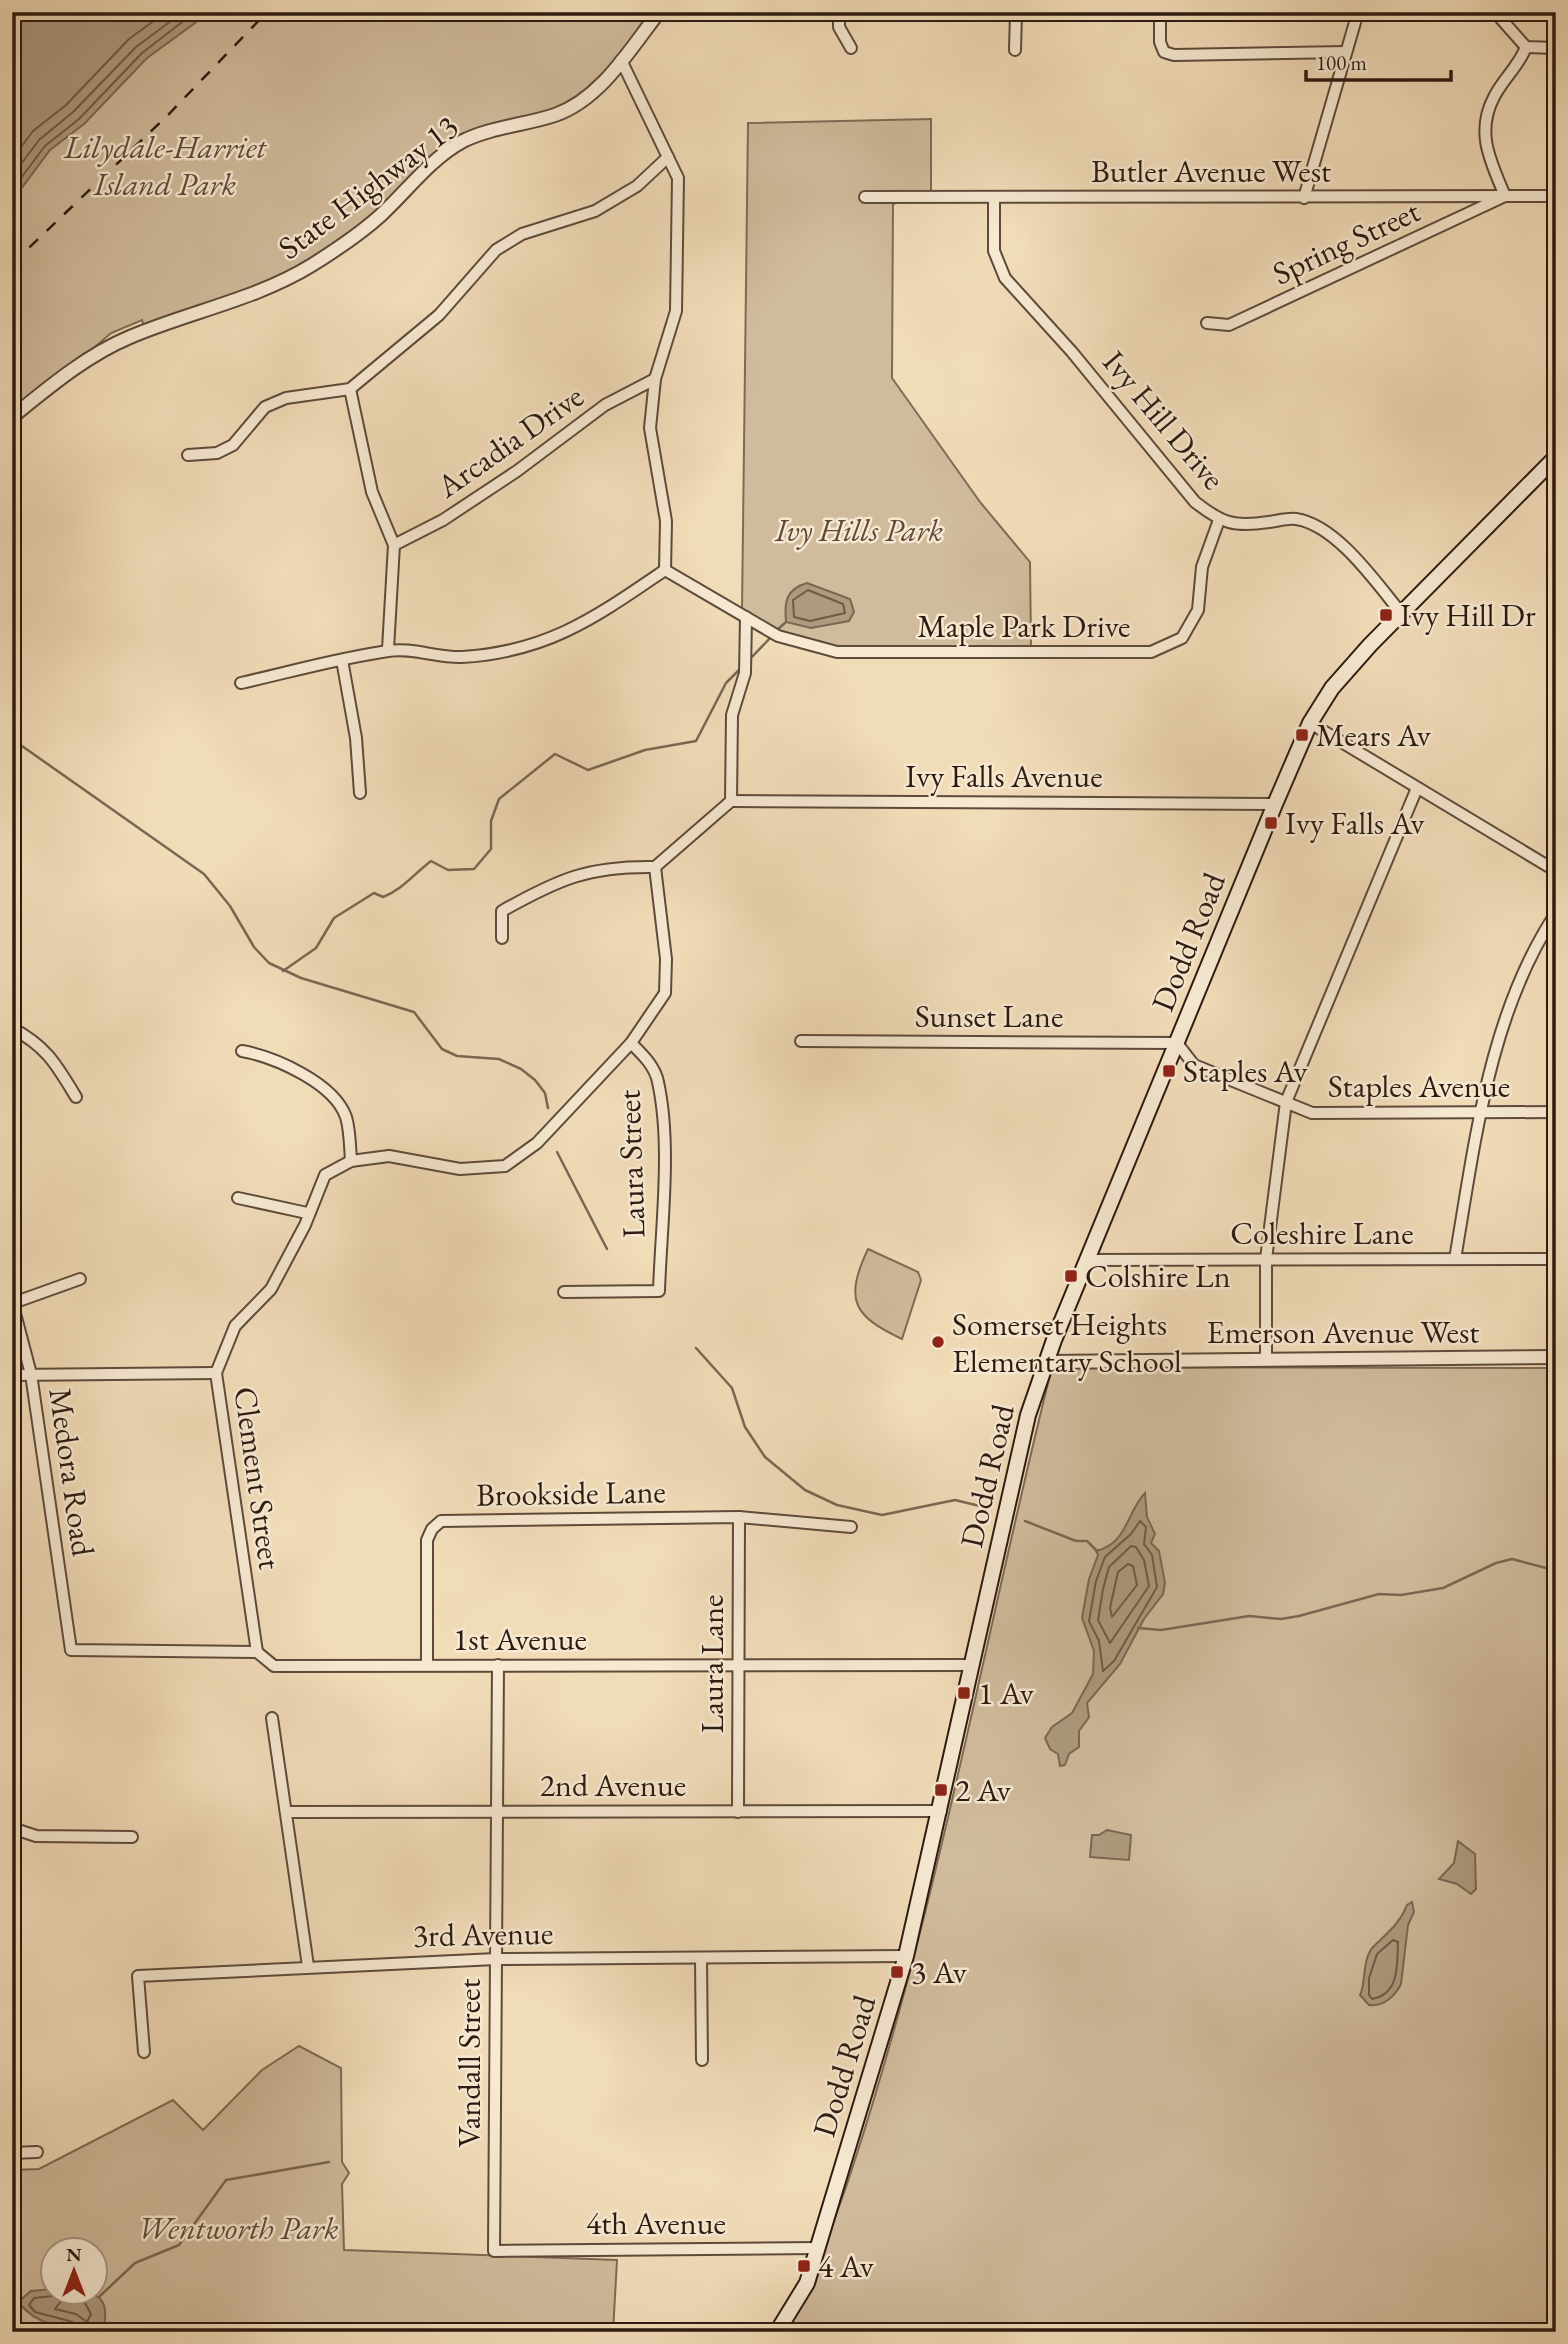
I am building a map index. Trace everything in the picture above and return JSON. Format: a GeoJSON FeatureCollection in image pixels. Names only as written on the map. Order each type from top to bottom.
{"type":"FeatureCollection","features":[{"type":"Feature","properties":{"kind":"main road","name":"Dodd Road"},"geometry":{"type":"LineString","coordinates":[[777,2332],[807,2283],[906,1956],[974,1665],[1028,1415],[1087,1260],[1276,804],[1310,723],[1332,688],[1370,645],[1556,457]]}},
{"type":"Feature","properties":{"kind":"street","name":"State Highway 13"},"geometry":{"type":"LineString","coordinates":[[12,417],[72,370],[129,337],[242,299],[294,276],[350,240],[380,216],[429,166],[449,150],[485,134],[566,110],[597,87],[659,12]]}},
{"type":"Feature","properties":{"kind":"street"},"geometry":{"type":"LineString","coordinates":[[839,12],[839,27],[851,48]]}},
{"type":"Feature","properties":{"kind":"street"},"geometry":{"type":"LineString","coordinates":[[1015,50],[1016,12]]}},
{"type":"Feature","properties":{"kind":"street"},"geometry":{"type":"LineString","coordinates":[[1160,12],[1160,42],[1164,52],[1174,55],[1346,52]]}},
{"type":"Feature","properties":{"kind":"street"},"geometry":{"type":"LineString","coordinates":[[1304,198],[1357,12]]}},
{"type":"Feature","properties":{"kind":"street"},"geometry":{"type":"LineString","coordinates":[[1495,12],[1526,47],[1556,48]]}},
{"type":"Feature","properties":{"kind":"street"},"geometry":{"type":"LineString","coordinates":[[1505,196],[1484,144],[1485,120],[1494,97],[1521,59],[1526,47]]}},
{"type":"Feature","properties":{"kind":"street"},"geometry":{"type":"LineString","coordinates":[[241,682],[391,650],[444,658],[497,655],[549,641],[600,614],[665,570],[666,521],[650,428],[655,379],[676,311],[678,178],[621,60]]}},
{"type":"Feature","properties":{"kind":"street"},"geometry":{"type":"LineString","coordinates":[[188,454],[217,453],[233,445],[265,407],[286,398],[350,388],[439,315],[496,250],[522,234],[595,211],[637,186],[668,157]]}},
{"type":"Feature","properties":{"kind":"street","name":"Spring Street"},"geometry":{"type":"LineString","coordinates":[[1207,323],[1230,325],[1505,196]]}},
{"type":"Feature","properties":{"kind":"street","name":"Butler Avenue West"},"geometry":{"type":"LineString","coordinates":[[865,197],[1556,196]]}},
{"type":"Feature","properties":{"kind":"street","name":"Ivy Hill Drive"},"geometry":{"type":"LineString","coordinates":[[994,198],[994,251],[1005,278],[1072,352],[1195,502],[1219,520],[1243,526],[1294,519],[1317,526],[1359,561],[1402,614]]}},
{"type":"Feature","properties":{"kind":"street","name":"Arcadia Drive"},"geometry":{"type":"LineString","coordinates":[[394,545],[443,520],[517,471],[605,405],[655,379]]}},
{"type":"Feature","properties":{"kind":"street"},"geometry":{"type":"LineString","coordinates":[[350,388],[372,492],[394,545],[388,649],[391,650]]}},
{"type":"Feature","properties":{"kind":"street","name":"Maple Park Drive"},"geometry":{"type":"LineString","coordinates":[[665,570],[778,636],[837,652],[1151,652],[1182,638],[1198,610],[1202,567],[1219,520]]}},
{"type":"Feature","properties":{"kind":"street"},"geometry":{"type":"LineString","coordinates":[[502,938],[502,911],[541,889],[583,872],[654,867],[731,801],[732,715],[745,673],[746,617]]}},
{"type":"Feature","properties":{"kind":"street"},"geometry":{"type":"LineString","coordinates":[[342,660],[356,738],[360,793]]}},
{"type":"Feature","properties":{"kind":"street"},"geometry":{"type":"LineString","coordinates":[[1310,723],[1556,871]]}},
{"type":"Feature","properties":{"kind":"street"},"geometry":{"type":"LineString","coordinates":[[1266,1357],[1266,1259],[1286,1102],[1417,788]]}},
{"type":"Feature","properties":{"kind":"street","name":"Ivy Falls Avenue"},"geometry":{"type":"LineString","coordinates":[[731,801],[1276,804]]}},
{"type":"Feature","properties":{"kind":"street"},"geometry":{"type":"LineString","coordinates":[[242,1051],[265,1056],[328,1090],[346,1116],[351,1161],[389,1156],[460,1168],[505,1166],[537,1143],[631,1043],[665,993],[666,959],[654,867]]}},
{"type":"Feature","properties":{"kind":"street"},"geometry":{"type":"LineString","coordinates":[[1455,1259],[1480,1112],[1506,1017],[1533,947],[1556,913]]}},
{"type":"Feature","properties":{"kind":"street"},"geometry":{"type":"LineString","coordinates":[[12,1028],[34,1040],[52,1056],[76,1097]]}},
{"type":"Feature","properties":{"kind":"street","name":"Sunset Lane"},"geometry":{"type":"LineString","coordinates":[[800,1041],[1177,1043]]}},
{"type":"Feature","properties":{"kind":"street","name":"Laura Street"},"geometry":{"type":"LineString","coordinates":[[564,1292],[659,1291],[663,1139],[658,1080],[646,1058],[631,1043]]}},
{"type":"Feature","properties":{"kind":"street","name":"Staples Avenue"},"geometry":{"type":"LineString","coordinates":[[1177,1043],[1194,1065],[1312,1112],[1556,1112]]}},
{"type":"Feature","properties":{"kind":"street","name":"Clement Street"},"geometry":{"type":"LineString","coordinates":[[257,1652],[216,1373],[236,1326],[271,1289],[304,1225],[325,1175],[351,1161]]}},
{"type":"Feature","properties":{"kind":"street"},"geometry":{"type":"LineString","coordinates":[[238,1198],[307,1213]]}},
{"type":"Feature","properties":{"kind":"street","name":"Coleshire Lane"},"geometry":{"type":"LineString","coordinates":[[1087,1260],[1556,1259]]}},
{"type":"Feature","properties":{"kind":"street"},"geometry":{"type":"LineString","coordinates":[[12,1302],[80,1279]]}},
{"type":"Feature","properties":{"kind":"street","name":"Medora Road"},"geometry":{"type":"LineString","coordinates":[[12,1302],[31,1374],[72,1650]]}},
{"type":"Feature","properties":{"kind":"street","name":"Emerson Avenue West"},"geometry":{"type":"LineString","coordinates":[[1046,1362],[1266,1357],[1556,1357]]}},
{"type":"Feature","properties":{"kind":"street"},"geometry":{"type":"LineString","coordinates":[[12,1375],[216,1373]]}},
{"type":"Feature","properties":{"kind":"street","name":"Brookside Lane"},"geometry":{"type":"LineString","coordinates":[[427,1665],[427,1540],[432,1529],[441,1521],[738,1517],[851,1527]]}},
{"type":"Feature","properties":{"kind":"street","name":"Laura Lane"},"geometry":{"type":"LineString","coordinates":[[738,1517],[738,1812]]}},
{"type":"Feature","properties":{"kind":"street","name":"1st Avenue"},"geometry":{"type":"LineString","coordinates":[[72,1650],[257,1652],[274,1666],[974,1665]]}},
{"type":"Feature","properties":{"kind":"street","name":"Vandall Street"},"geometry":{"type":"LineString","coordinates":[[495,2251],[498,1665]]}},
{"type":"Feature","properties":{"kind":"street"},"geometry":{"type":"LineString","coordinates":[[272,1718],[308,1966]]}},
{"type":"Feature","properties":{"kind":"street","name":"2nd Avenue"},"geometry":{"type":"LineString","coordinates":[[286,1812],[941,1811]]}},
{"type":"Feature","properties":{"kind":"street"},"geometry":{"type":"LineString","coordinates":[[12,1828],[28,1835],[45,1837],[132,1837]]}},
{"type":"Feature","properties":{"kind":"street","name":"3rd Avenue"},"geometry":{"type":"LineString","coordinates":[[144,2052],[138,1976],[496,1959],[906,1956]]}},
{"type":"Feature","properties":{"kind":"street"},"geometry":{"type":"LineString","coordinates":[[701,1958],[702,2060]]}},
{"type":"Feature","properties":{"kind":"street"},"geometry":{"type":"LineString","coordinates":[[12,2153],[37,2152]]}},
{"type":"Feature","properties":{"kind":"street","name":"4th Avenue"},"geometry":{"type":"LineString","coordinates":[[495,2251],[818,2248]]}},
{"type":"Feature","properties":{"kind":"green space","name":"Lilydale-Harriet Island Park"},"geometry":{"type":"Polygon","coordinates":[[[12,12],[663,12],[583,102],[452,143],[341,247],[250,297],[147,335],[142,320],[111,333],[12,419],[12,12]]]}},
{"type":"Feature","properties":{"kind":"green space","name":"Ivy Hills Park"},"geometry":{"type":"Polygon","coordinates":[[[931,119],[931,193],[893,204],[892,378],[980,502],[1030,562],[1031,646],[824,646],[786,636],[742,609],[748,123],[931,119]]]}},
{"type":"Feature","properties":{"kind":"green space"},"geometry":{"type":"Polygon","coordinates":[[[868,1249],[918,1272],[921,1280],[902,1339],[873,1322],[863,1314],[858,1304],[855,1294],[856,1281],[868,1249]]]}},
{"type":"Feature","properties":{"kind":"green space"},"geometry":{"type":"Polygon","coordinates":[[[1052,1367],[1556,1368],[1556,2332],[785,2332],[798,2313],[833,2223],[883,2070],[935,1871],[1052,1367]]]}},
{"type":"Feature","properties":{"kind":"green space","name":"Wentworth Park"},"geometry":{"type":"Polygon","coordinates":[[[299,2046],[341,2068],[342,2162],[349,2173],[342,2184],[344,2250],[617,2260],[613,2332],[12,2332],[12,2170],[39,2169],[173,2100],[203,2130],[262,2070],[299,2046]]]}},
{"type":"Feature","properties":{"kind":"water"},"geometry":{"type":"Polygon","coordinates":[[[12,12],[204,12],[195,23],[147,58],[84,124],[50,150],[12,201],[12,12]]]}},
{"type":"Feature","properties":{"kind":"water"},"geometry":{"type":"Polygon","coordinates":[[[807,583],[850,599],[854,612],[849,621],[811,628],[786,622],[785,608],[788,597],[795,589],[807,583]]]}},
{"type":"Feature","properties":{"kind":"water"},"geometry":{"type":"Polygon","coordinates":[[[1145,1493],[1147,1517],[1155,1534],[1151,1543],[1159,1551],[1165,1583],[1163,1594],[1144,1619],[1120,1664],[1087,1703],[1089,1717],[1079,1731],[1079,1747],[1069,1754],[1065,1765],[1060,1766],[1058,1754],[1050,1749],[1045,1738],[1052,1727],[1072,1713],[1093,1674],[1094,1651],[1082,1618],[1089,1579],[1098,1555],[1096,1551],[1107,1547],[1121,1534],[1145,1493]]]}},
{"type":"Feature","properties":{"kind":"water"},"geometry":{"type":"Polygon","coordinates":[[[1107,1830],[1131,1835],[1129,1860],[1090,1857],[1092,1835],[1099,1835],[1107,1830]]]}},
{"type":"Feature","properties":{"kind":"water"},"geometry":{"type":"Polygon","coordinates":[[[1458,1841],[1475,1854],[1476,1889],[1471,1894],[1457,1884],[1439,1879],[1454,1863],[1458,1841]]]}},
{"type":"Feature","properties":{"kind":"water"},"geometry":{"type":"Polygon","coordinates":[[[1412,1902],[1414,1912],[1408,1925],[1401,1984],[1388,2000],[1369,2005],[1360,1995],[1370,1952],[1412,1902]]]}},
{"type":"Feature","properties":{"kind":"water"},"geometry":{"type":"Polygon","coordinates":[[[38,2290],[38,2306],[104,2306],[103,2330],[67,2328],[36,2318],[18,2302],[31,2291],[38,2290]]]}},
{"type":"Feature","properties":{"kind":"waterway"},"geometry":{"type":"LineString","coordinates":[[777,630],[786,622]]}},
{"type":"Feature","properties":{"kind":"waterway"},"geometry":{"type":"LineString","coordinates":[[748,661],[773,635]]}},
{"type":"Feature","properties":{"kind":"waterway"},"geometry":{"type":"LineString","coordinates":[[283,971],[316,948],[334,918],[374,893],[383,897],[390,894],[431,861],[448,870],[474,869],[491,849],[491,821],[499,799],[555,754],[588,770],[645,750],[696,741],[726,683],[741,668]]}},
{"type":"Feature","properties":{"kind":"waterway"},"geometry":{"type":"LineString","coordinates":[[12,739],[204,874],[230,906],[254,947],[269,963],[301,978],[414,1012],[442,1049],[457,1056],[499,1059],[521,1069],[535,1080],[545,1093],[548,1108]]}},
{"type":"Feature","properties":{"kind":"waterway"},"geometry":{"type":"LineString","coordinates":[[557,1152],[607,1249]]}},
{"type":"Feature","properties":{"kind":"waterway"},"geometry":{"type":"LineString","coordinates":[[696,1348],[732,1388],[745,1427],[765,1457],[805,1490],[837,1505],[882,1515],[955,1500],[988,1508]]}},
{"type":"Feature","properties":{"kind":"waterway"},"geometry":{"type":"LineString","coordinates":[[1025,1521],[1076,1541],[1087,1541],[1097,1551]]}},
{"type":"Feature","properties":{"kind":"waterway"},"geometry":{"type":"LineString","coordinates":[[1138,1628],[1161,1630],[1249,1616],[1281,1619],[1379,1594],[1401,1595],[1443,1588],[1496,1563],[1512,1559],[1546,1568],[1556,1562]]}},
{"type":"Feature","properties":{"kind":"waterway"},"geometry":{"type":"LineString","coordinates":[[108,2288],[135,2263],[179,2245],[226,2180],[329,2162]]}},
{"type":"Feature","properties":{"kind":"waterway"},"geometry":{"type":"LineString","coordinates":[[12,2305],[18,2302]]}},
{"type":"Feature","properties":{"kind":"railway"},"geometry":{"type":"LineString","coordinates":[[12,264],[168,115],[267,12]]}},
{"type":"Feature","properties":{"kind":"place","name":"Ivy Hill Dr"},"geometry":{"type":"Point","coordinates":[1386,615]}},
{"type":"Feature","properties":{"kind":"place","name":"Mears Av"},"geometry":{"type":"Point","coordinates":[1302,735]}},
{"type":"Feature","properties":{"kind":"place","name":"Ivy Falls Av"},"geometry":{"type":"Point","coordinates":[1271,823]}},
{"type":"Feature","properties":{"kind":"place","name":"Staples Av"},"geometry":{"type":"Point","coordinates":[1169,1071]}},
{"type":"Feature","properties":{"kind":"place","name":"Colshire Ln"},"geometry":{"type":"Point","coordinates":[1071,1276]}},
{"type":"Feature","properties":{"kind":"place","name":"Somerset Heights Elementary School"},"geometry":{"type":"Point","coordinates":[938,1342]}},
{"type":"Feature","properties":{"kind":"place","name":"1 Av"},"geometry":{"type":"Point","coordinates":[964,1693]}},
{"type":"Feature","properties":{"kind":"place","name":"2 Av"},"geometry":{"type":"Point","coordinates":[941,1790]}},
{"type":"Feature","properties":{"kind":"place","name":"3 Av"},"geometry":{"type":"Point","coordinates":[897,1972]}},
{"type":"Feature","properties":{"kind":"place","name":"4 Av"},"geometry":{"type":"Point","coordinates":[804,2266]}}]}
